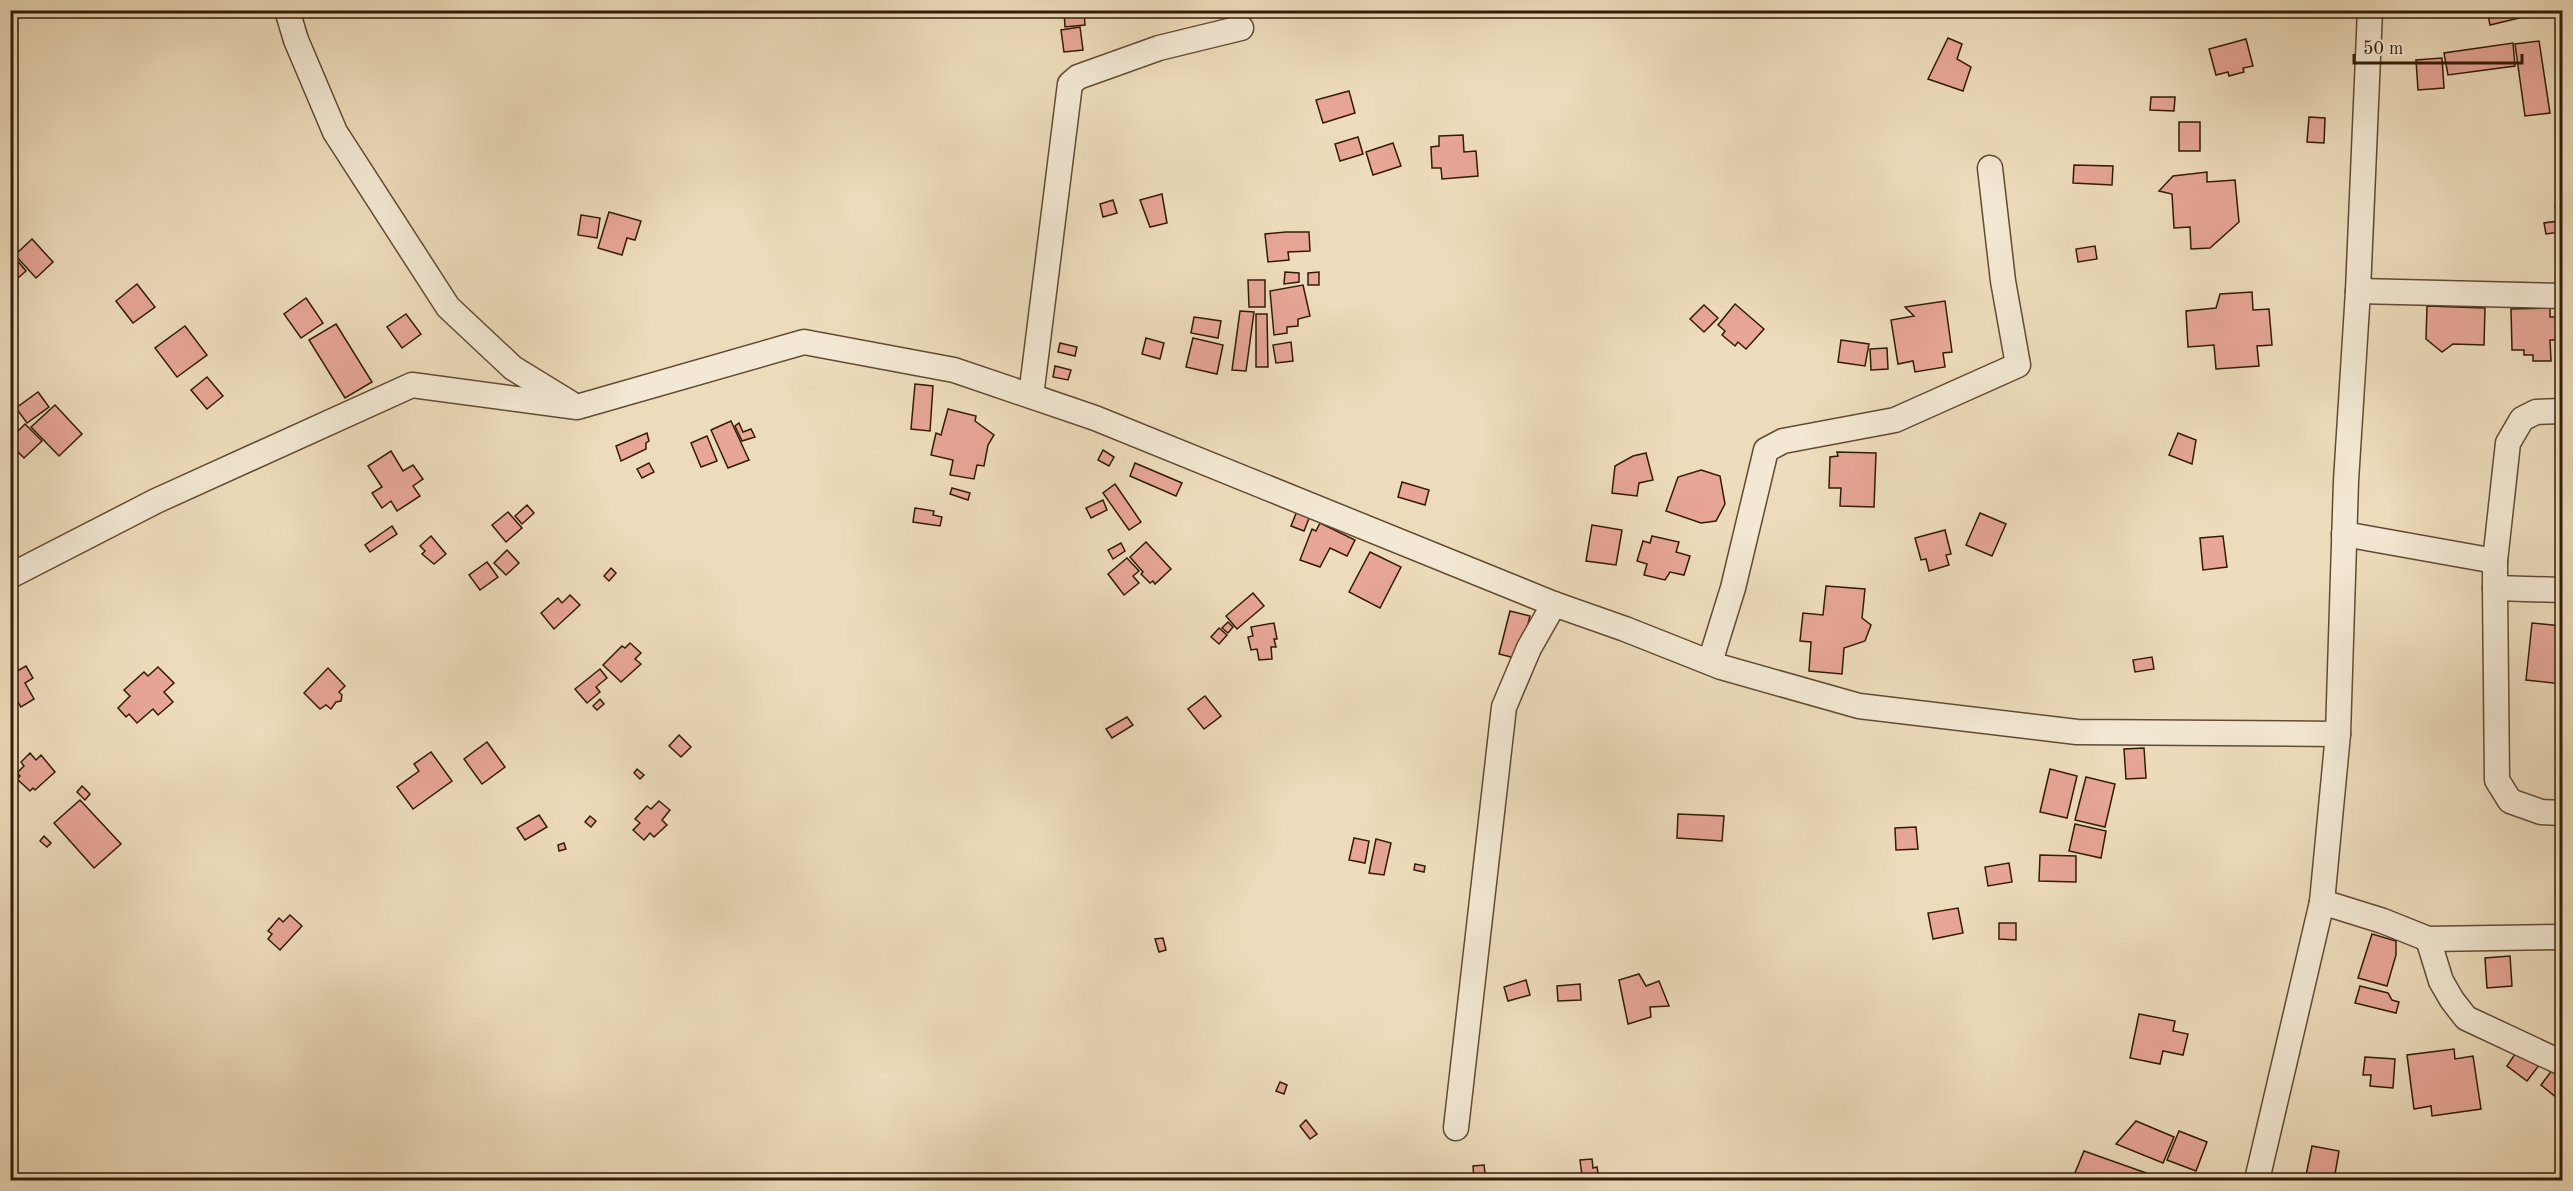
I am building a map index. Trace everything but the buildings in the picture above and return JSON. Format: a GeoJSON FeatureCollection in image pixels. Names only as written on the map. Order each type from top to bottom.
{"type":"FeatureCollection","features":[{"type":"Feature","properties":{"kind":"street"},"geometry":{"type":"LineString","coordinates":[[287,10],[296,40],[335,132],[448,307],[513,368],[577,407]]}},
{"type":"Feature","properties":{"kind":"street"},"geometry":{"type":"LineString","coordinates":[[2257,1180],[2322,902],[2338,734],[2344,534],[2358,291],[2370,10]]}},
{"type":"Feature","properties":{"kind":"street"},"geometry":{"type":"LineString","coordinates":[[1031,396],[1070,84],[1084,74],[1159,48],[1241,28]]}},
{"type":"Feature","properties":{"kind":"street"},"geometry":{"type":"LineString","coordinates":[[1710,662],[1736,577],[1766,450],[1783,441],[1895,420],[2018,365],[2003,281],[1990,168]]}},
{"type":"Feature","properties":{"kind":"street"},"geometry":{"type":"LineString","coordinates":[[2358,291],[2562,296]]}},
{"type":"Feature","properties":{"kind":"street"},"geometry":{"type":"LineString","coordinates":[[10,576],[156,501],[412,385],[577,407],[804,342],[954,370],[1095,418],[1554,604],[1710,662],[1859,706],[2077,732],[2338,734]]}},
{"type":"Feature","properties":{"kind":"street"},"geometry":{"type":"LineString","coordinates":[[2562,411],[2536,412],[2522,419],[2508,443],[2494,588],[2497,780],[2510,801],[2541,812],[2562,813]]}},
{"type":"Feature","properties":{"kind":"street"},"geometry":{"type":"LineString","coordinates":[[2344,534],[2495,561]]}},
{"type":"Feature","properties":{"kind":"street"},"geometry":{"type":"LineString","coordinates":[[2494,588],[2562,590]]}},
{"type":"Feature","properties":{"kind":"street"},"geometry":{"type":"LineString","coordinates":[[1456,1128],[1504,707],[1529,648],[1554,604]]}},
{"type":"Feature","properties":{"kind":"street"},"geometry":{"type":"LineString","coordinates":[[2322,902],[2383,921],[2428,939],[2562,936]]}},
{"type":"Feature","properties":{"kind":"street"},"geometry":{"type":"LineString","coordinates":[[2428,939],[2441,981],[2466,1018],[2562,1063]]}}]}
